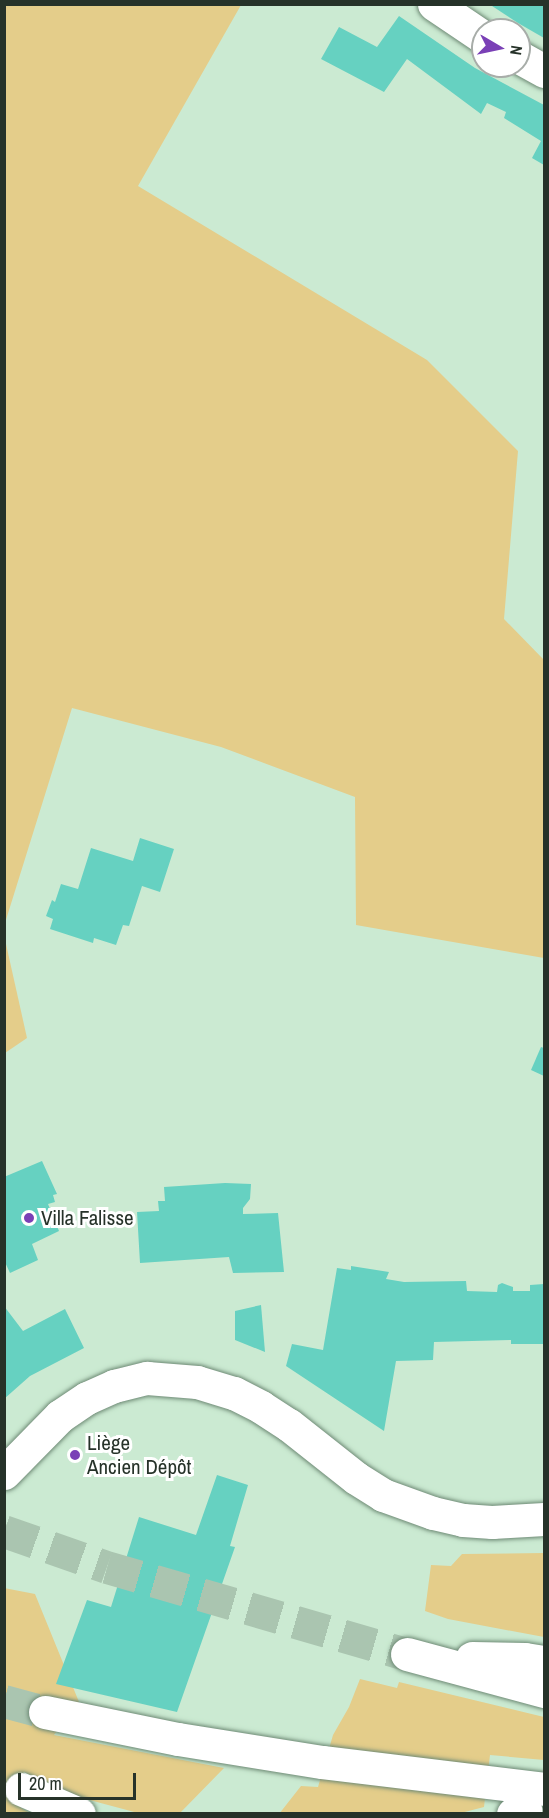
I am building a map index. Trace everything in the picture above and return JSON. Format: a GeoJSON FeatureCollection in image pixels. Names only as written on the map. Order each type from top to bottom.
{"type":"FeatureCollection","features":[{"type":"Feature","properties":{"kind":"main road"},"geometry":{"type":"LineString","coordinates":[[434,4],[471,29]]}},
{"type":"Feature","properties":{"kind":"main road"},"geometry":{"type":"LineString","coordinates":[[4,1473],[60,1416],[87,1398],[114,1386],[147,1378],[197,1382],[234,1393],[261,1407],[383,1495],[433,1513],[463,1520],[492,1522],[544,1519]]}},
{"type":"Feature","properties":{"kind":"main road"},"geometry":{"type":"LineString","coordinates":[[544,1662],[525,1659],[415,1656],[544,1690]]}},
{"type":"Feature","properties":{"kind":"main road"},"geometry":{"type":"LineString","coordinates":[[45,1712],[178,1739],[322,1762],[528,1804]]}},
{"type":"Feature","properties":{"kind":"main road"},"geometry":{"type":"LineString","coordinates":[[21,1789],[79,1814]]}},
{"type":"Feature","properties":{"kind":"shaded area"},"geometry":{"type":"Polygon","coordinates":[[[5,4],[241,5],[138,186],[427,360],[518,451],[504,619],[544,660],[544,958],[356,925],[355,797],[221,747],[72,708],[5,923],[5,4]]]}},
{"type":"Feature","properties":{"kind":"shaded area"},"geometry":{"type":"Polygon","coordinates":[[[4,935],[27,1038],[5,1053],[4,1053],[4,935]]]}},
{"type":"Feature","properties":{"kind":"shaded area"},"geometry":{"type":"Polygon","coordinates":[[[544,1553],[544,1637],[448,1619],[425,1611],[431,1565],[451,1566],[462,1554],[544,1553]]]}},
{"type":"Feature","properties":{"kind":"shaded area"},"geometry":{"type":"Polygon","coordinates":[[[4,1588],[35,1594],[79,1702],[54,1735],[224,1768],[180,1813],[138,1813],[82,1798],[24,1772],[21,1808],[30,1813],[5,1813],[4,1588]]]}},
{"type":"Feature","properties":{"kind":"shaded area"},"geometry":{"type":"Polygon","coordinates":[[[360,1679],[397,1688],[399,1682],[544,1717],[544,1760],[490,1755],[484,1807],[457,1814],[279,1814],[301,1786],[318,1787],[333,1735],[349,1707],[360,1679]]]}},
{"type":"Feature","properties":{"kind":"building"},"geometry":{"type":"Polygon","coordinates":[[[489,4],[544,4],[544,38],[531,30],[531,18],[510,18],[489,4]]]}},
{"type":"Feature","properties":{"kind":"building"},"geometry":{"type":"Polygon","coordinates":[[[399,16],[471,65],[471,78],[494,78],[544,105],[544,165],[532,158],[541,141],[504,118],[506,112],[487,103],[481,114],[407,59],[384,92],[321,59],[339,27],[377,47],[399,16]]]}},
{"type":"Feature","properties":{"kind":"building"},"geometry":{"type":"Polygon","coordinates":[[[140,838],[174,849],[160,892],[142,886],[129,926],[123,925],[116,945],[94,938],[93,943],[50,929],[53,919],[46,916],[52,900],[55,902],[61,884],[78,889],[91,848],[133,861],[140,838]]]}},
{"type":"Feature","properties":{"kind":"building"},"geometry":{"type":"Polygon","coordinates":[[[541,1047],[544,1048],[544,1076],[531,1070],[541,1047]]]}},
{"type":"Feature","properties":{"kind":"building","name":"Villa Falisse"},"geometry":{"type":"Polygon","coordinates":[[[42,1161],[57,1194],[53,1195],[55,1202],[48,1204],[59,1231],[32,1244],[38,1260],[10,1273],[4,1260],[4,1177],[42,1161]]]}},
{"type":"Feature","properties":{"kind":"building"},"geometry":{"type":"Polygon","coordinates":[[[225,1183],[251,1184],[250,1199],[243,1208],[243,1214],[278,1213],[284,1272],[233,1273],[229,1257],[140,1263],[137,1212],[159,1211],[158,1201],[165,1201],[164,1187],[225,1183]]]}},
{"type":"Feature","properties":{"kind":"building"},"geometry":{"type":"Polygon","coordinates":[[[351,1266],[389,1272],[386,1279],[404,1282],[466,1281],[467,1291],[497,1292],[498,1285],[502,1283],[513,1287],[513,1291],[530,1291],[530,1285],[544,1284],[544,1344],[511,1344],[511,1340],[434,1342],[433,1360],[396,1361],[384,1431],[286,1366],[292,1344],[323,1350],[337,1268],[351,1270],[351,1266]]]}},
{"type":"Feature","properties":{"kind":"building"},"geometry":{"type":"Polygon","coordinates":[[[261,1305],[265,1352],[235,1340],[235,1311],[261,1305]]]}},
{"type":"Feature","properties":{"kind":"building"},"geometry":{"type":"Polygon","coordinates":[[[4,1306],[23,1331],[65,1309],[84,1348],[30,1376],[4,1399],[4,1306]]]}},
{"type":"Feature","properties":{"kind":"building"},"geometry":{"type":"Polygon","coordinates":[[[217,1475],[248,1485],[230,1546],[235,1547],[177,1712],[56,1684],[87,1600],[111,1607],[139,1517],[196,1535],[217,1475]]]}},
{"type":"Feature","properties":{"kind":"tunnel"},"geometry":{"type":"LineString","coordinates":[[4,1531],[107,1567],[407,1654]]}},
{"type":"Feature","properties":{"kind":"tunnel"},"geometry":{"type":"LineString","coordinates":[[4,1701],[45,1712]]}},
{"type":"Feature","properties":{"kind":"place","name":"Villa Falisse"},"geometry":{"type":"Point","coordinates":[29,1218]}},
{"type":"Feature","properties":{"kind":"place","name":"Liège Ancien Dépôt"},"geometry":{"type":"Point","coordinates":[75,1455]}}]}
